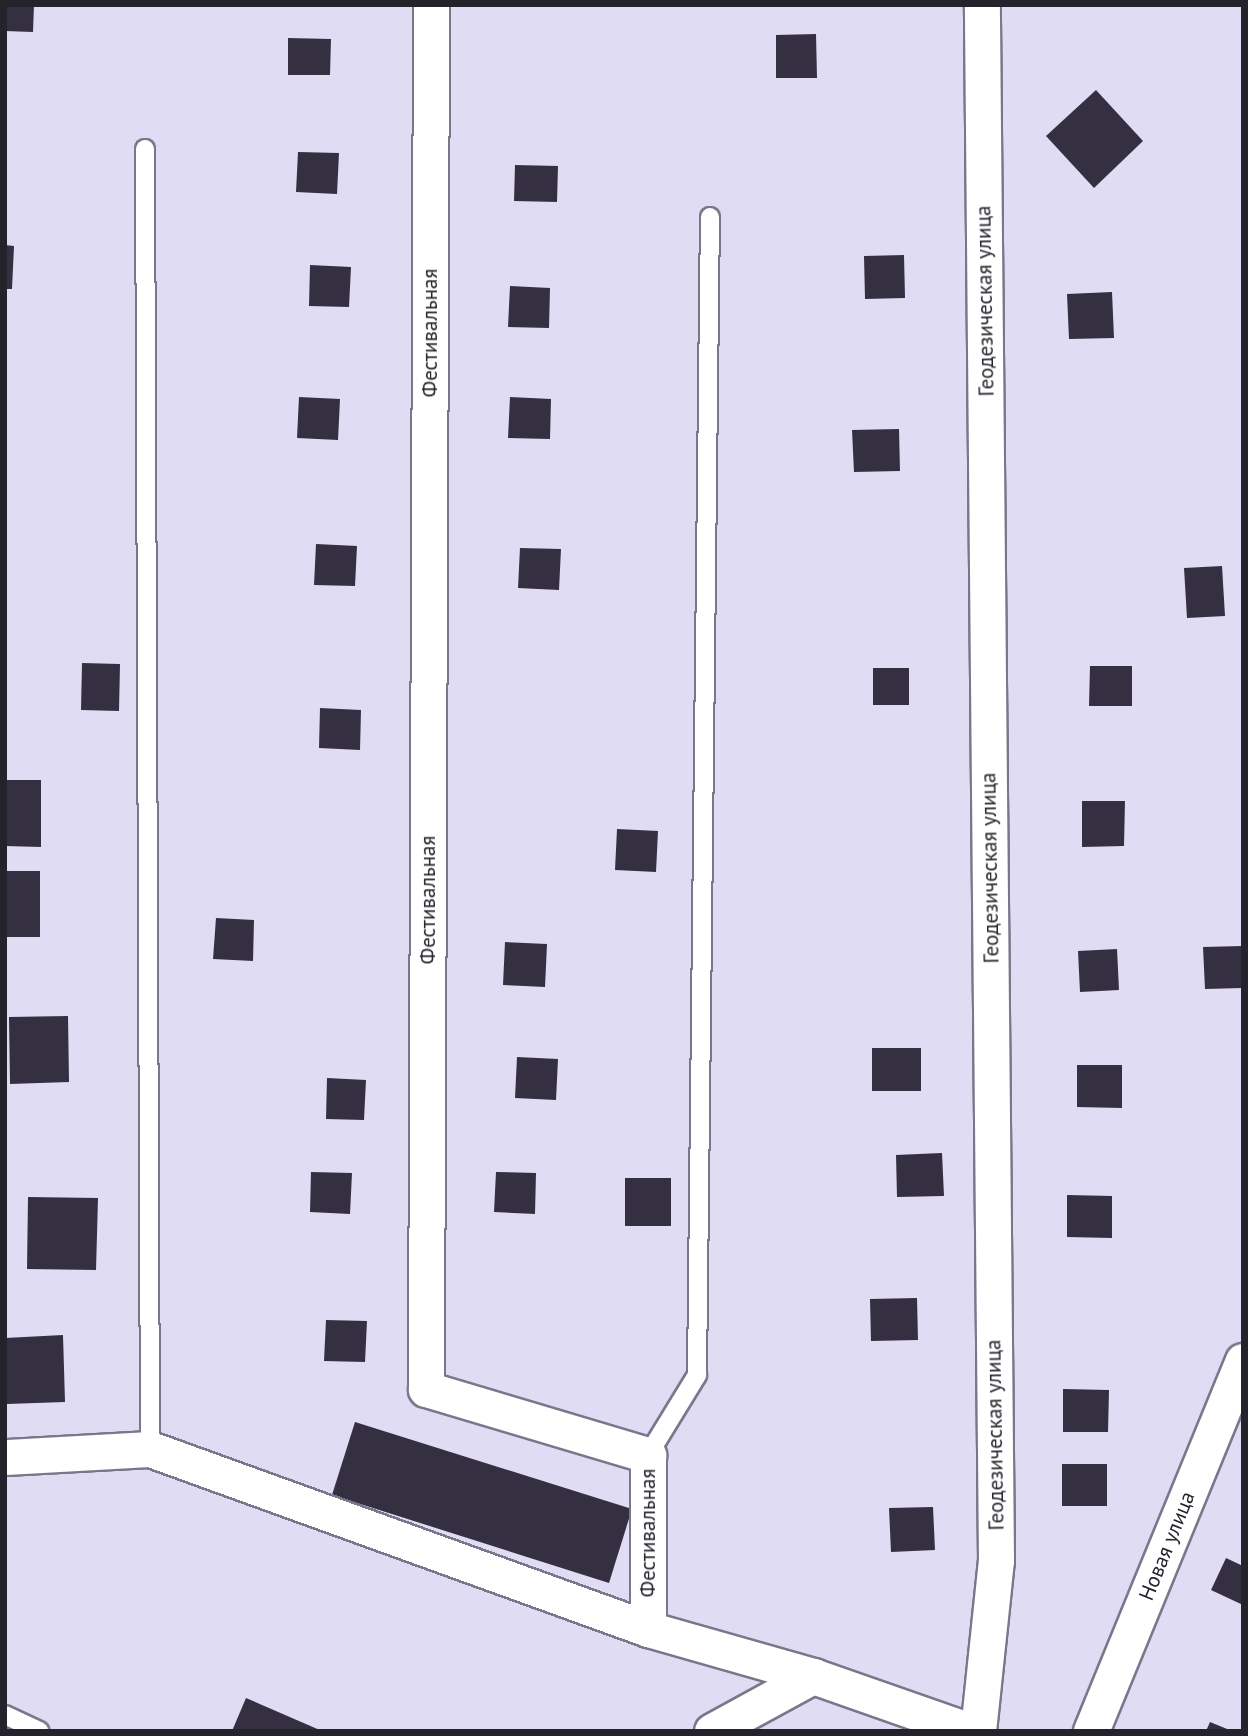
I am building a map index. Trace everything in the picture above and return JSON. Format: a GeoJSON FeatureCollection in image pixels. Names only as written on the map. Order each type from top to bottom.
{"type":"FeatureCollection","features":[{"type":"Feature","properties":{"kind":"street","name":"Фестивальная"},"geometry":{"type":"LineString","coordinates":[[431,5],[426,1389],[648,1455],[648,1629]]}},
{"type":"Feature","properties":{"kind":"street","name":"Геодезическая улица"},"geometry":{"type":"LineString","coordinates":[[978,1731],[996,1561],[982,5]]}},
{"type":"Feature","properties":{"kind":"street","name":"Новая улица"},"geometry":{"type":"LineString","coordinates":[[1091,1731],[1243,1360]]}},
{"type":"Feature","properties":{"kind":"street"},"geometry":{"type":"LineString","coordinates":[[5,1457],[150,1449],[648,1629],[813,1676],[970,1731]]}},
{"type":"Feature","properties":{"kind":"street"},"geometry":{"type":"LineString","coordinates":[[712,1731],[813,1676]]}},
{"type":"Feature","properties":{"kind":"lane"},"geometry":{"type":"LineString","coordinates":[[145,149],[150,1449]]}},
{"type":"Feature","properties":{"kind":"lane"},"geometry":{"type":"LineString","coordinates":[[648,1455],[697,1375],[710,218]]}},
{"type":"Feature","properties":{"kind":"lane"},"geometry":{"type":"LineString","coordinates":[[5,1715],[40,1731]]}},
{"type":"Feature","properties":{"kind":"building"},"geometry":{"type":"Polygon","coordinates":[[[5,5],[34,5],[33,32],[5,31],[5,5]]]}},
{"type":"Feature","properties":{"kind":"building"},"geometry":{"type":"Polygon","coordinates":[[[816,34],[817,78],[776,78],[776,35],[816,34]]]}},
{"type":"Feature","properties":{"kind":"building"},"geometry":{"type":"Polygon","coordinates":[[[288,38],[331,39],[330,75],[288,75],[288,38]]]}},
{"type":"Feature","properties":{"kind":"building"},"geometry":{"type":"Polygon","coordinates":[[[1096,90],[1143,141],[1094,188],[1046,136],[1096,90]]]}},
{"type":"Feature","properties":{"kind":"building"},"geometry":{"type":"Polygon","coordinates":[[[298,152],[339,153],[337,194],[296,192],[298,152]]]}},
{"type":"Feature","properties":{"kind":"building"},"geometry":{"type":"Polygon","coordinates":[[[515,165],[558,166],[557,202],[514,201],[515,165]]]}},
{"type":"Feature","properties":{"kind":"building"},"geometry":{"type":"Polygon","coordinates":[[[5,245],[14,246],[12,289],[5,289],[5,245]]]}},
{"type":"Feature","properties":{"kind":"building"},"geometry":{"type":"Polygon","coordinates":[[[904,255],[905,298],[865,299],[864,256],[904,255]]]}},
{"type":"Feature","properties":{"kind":"building"},"geometry":{"type":"Polygon","coordinates":[[[310,265],[351,267],[349,307],[309,306],[310,265]]]}},
{"type":"Feature","properties":{"kind":"building"},"geometry":{"type":"Polygon","coordinates":[[[510,286],[550,288],[549,328],[508,327],[510,286]]]}},
{"type":"Feature","properties":{"kind":"building"},"geometry":{"type":"Polygon","coordinates":[[[1112,292],[1114,338],[1069,339],[1067,294],[1112,292]]]}},
{"type":"Feature","properties":{"kind":"building"},"geometry":{"type":"Polygon","coordinates":[[[299,397],[340,399],[338,440],[297,438],[299,397]]]}},
{"type":"Feature","properties":{"kind":"building"},"geometry":{"type":"Polygon","coordinates":[[[510,397],[551,399],[550,439],[508,438],[510,397]]]}},
{"type":"Feature","properties":{"kind":"building"},"geometry":{"type":"Polygon","coordinates":[[[899,429],[900,471],[854,472],[852,430],[899,429]]]}},
{"type":"Feature","properties":{"kind":"building"},"geometry":{"type":"Polygon","coordinates":[[[316,544],[357,546],[355,586],[314,585],[316,544]]]}},
{"type":"Feature","properties":{"kind":"building"},"geometry":{"type":"Polygon","coordinates":[[[520,548],[561,549],[559,590],[518,588],[520,548]]]}},
{"type":"Feature","properties":{"kind":"building"},"geometry":{"type":"Polygon","coordinates":[[[1222,566],[1225,616],[1187,618],[1184,568],[1222,566]]]}},
{"type":"Feature","properties":{"kind":"building"},"geometry":{"type":"Polygon","coordinates":[[[82,663],[120,664],[119,711],[81,710],[82,663]]]}},
{"type":"Feature","properties":{"kind":"building"},"geometry":{"type":"Polygon","coordinates":[[[1090,666],[1132,666],[1132,706],[1089,706],[1090,666]]]}},
{"type":"Feature","properties":{"kind":"building"},"geometry":{"type":"Polygon","coordinates":[[[873,668],[909,668],[909,705],[873,705],[873,668]]]}},
{"type":"Feature","properties":{"kind":"building"},"geometry":{"type":"Polygon","coordinates":[[[320,708],[361,710],[360,750],[319,748],[320,708]]]}},
{"type":"Feature","properties":{"kind":"building"},"geometry":{"type":"Polygon","coordinates":[[[5,780],[41,780],[41,847],[5,846],[5,780]]]}},
{"type":"Feature","properties":{"kind":"building"},"geometry":{"type":"Polygon","coordinates":[[[1082,801],[1125,801],[1124,846],[1082,847],[1082,801]]]}},
{"type":"Feature","properties":{"kind":"building"},"geometry":{"type":"Polygon","coordinates":[[[617,829],[658,831],[656,872],[615,870],[617,829]]]}},
{"type":"Feature","properties":{"kind":"building"},"geometry":{"type":"Polygon","coordinates":[[[5,871],[40,871],[40,937],[5,937],[5,871]]]}},
{"type":"Feature","properties":{"kind":"building"},"geometry":{"type":"Polygon","coordinates":[[[216,918],[254,920],[253,961],[213,959],[216,918]]]}},
{"type":"Feature","properties":{"kind":"building"},"geometry":{"type":"Polygon","coordinates":[[[505,942],[547,944],[545,987],[503,985],[505,942]]]}},
{"type":"Feature","properties":{"kind":"building"},"geometry":{"type":"Polygon","coordinates":[[[1242,946],[1243,988],[1205,989],[1203,947],[1242,946]]]}},
{"type":"Feature","properties":{"kind":"building"},"geometry":{"type":"Polygon","coordinates":[[[1117,949],[1119,990],[1080,992],[1078,951],[1117,949]]]}},
{"type":"Feature","properties":{"kind":"building"},"geometry":{"type":"Polygon","coordinates":[[[68,1016],[69,1082],[10,1084],[9,1017],[68,1016]]]}},
{"type":"Feature","properties":{"kind":"building"},"geometry":{"type":"Polygon","coordinates":[[[872,1048],[921,1048],[921,1091],[872,1091],[872,1048]]]}},
{"type":"Feature","properties":{"kind":"building"},"geometry":{"type":"Polygon","coordinates":[[[517,1057],[558,1059],[556,1100],[515,1098],[517,1057]]]}},
{"type":"Feature","properties":{"kind":"building"},"geometry":{"type":"Polygon","coordinates":[[[1077,1065],[1122,1065],[1122,1108],[1077,1107],[1077,1065]]]}},
{"type":"Feature","properties":{"kind":"building"},"geometry":{"type":"Polygon","coordinates":[[[327,1078],[366,1080],[364,1120],[326,1119],[327,1078]]]}},
{"type":"Feature","properties":{"kind":"building"},"geometry":{"type":"Polygon","coordinates":[[[942,1153],[944,1196],[897,1197],[896,1155],[942,1153]]]}},
{"type":"Feature","properties":{"kind":"building"},"geometry":{"type":"Polygon","coordinates":[[[311,1172],[352,1173],[350,1214],[310,1212],[311,1172]]]}},
{"type":"Feature","properties":{"kind":"building"},"geometry":{"type":"Polygon","coordinates":[[[496,1172],[536,1173],[535,1214],[494,1212],[496,1172]]]}},
{"type":"Feature","properties":{"kind":"building"},"geometry":{"type":"Polygon","coordinates":[[[625,1178],[671,1178],[671,1226],[625,1226],[625,1178]]]}},
{"type":"Feature","properties":{"kind":"building"},"geometry":{"type":"Polygon","coordinates":[[[1067,1195],[1112,1196],[1112,1238],[1067,1237],[1067,1195]]]}},
{"type":"Feature","properties":{"kind":"building"},"geometry":{"type":"Polygon","coordinates":[[[28,1197],[98,1198],[96,1270],[27,1269],[28,1197]]]}},
{"type":"Feature","properties":{"kind":"building"},"geometry":{"type":"Polygon","coordinates":[[[917,1298],[918,1340],[871,1341],[870,1299],[917,1298]]]}},
{"type":"Feature","properties":{"kind":"building"},"geometry":{"type":"Polygon","coordinates":[[[326,1320],[367,1321],[365,1362],[324,1361],[326,1320]]]}},
{"type":"Feature","properties":{"kind":"building"},"geometry":{"type":"Polygon","coordinates":[[[63,1335],[65,1402],[7,1404],[5,1338],[63,1335]]]}},
{"type":"Feature","properties":{"kind":"building"},"geometry":{"type":"Polygon","coordinates":[[[1063,1389],[1109,1390],[1108,1432],[1063,1432],[1063,1389]]]}},
{"type":"Feature","properties":{"kind":"building"},"geometry":{"type":"Polygon","coordinates":[[[355,1422],[632,1509],[609,1583],[332,1495],[355,1422]]]}},
{"type":"Feature","properties":{"kind":"building"},"geometry":{"type":"Polygon","coordinates":[[[1062,1464],[1107,1464],[1107,1506],[1062,1506],[1062,1464]]]}},
{"type":"Feature","properties":{"kind":"building"},"geometry":{"type":"Polygon","coordinates":[[[933,1507],[935,1550],[891,1552],[889,1508],[933,1507]]]}},
{"type":"Feature","properties":{"kind":"building"},"geometry":{"type":"Polygon","coordinates":[[[1226,1558],[1243,1566],[1243,1605],[1211,1590],[1226,1558]]]}},
{"type":"Feature","properties":{"kind":"building"},"geometry":{"type":"Polygon","coordinates":[[[246,1698],[322,1731],[232,1731],[246,1698]]]}},
{"type":"Feature","properties":{"kind":"building"},"geometry":{"type":"Polygon","coordinates":[[[1210,1722],[1232,1731],[1206,1731],[1210,1722]]]}}]}
